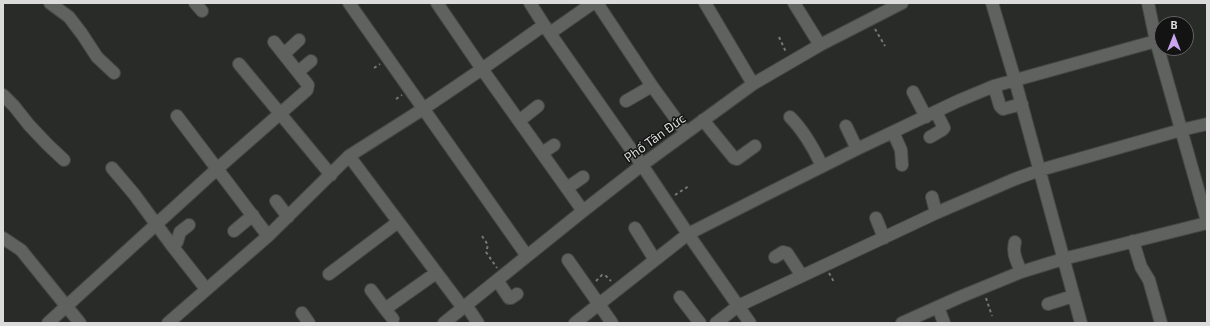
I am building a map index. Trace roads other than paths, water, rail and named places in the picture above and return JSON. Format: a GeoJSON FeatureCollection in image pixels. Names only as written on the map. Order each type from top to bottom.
{"type":"FeatureCollection","features":[{"type":"Feature","properties":{"kind":"street"},"geometry":{"type":"LineString","coordinates":[[50,3],[69,17],[97,56],[114,73]]}},
{"type":"Feature","properties":{"kind":"street"},"geometry":{"type":"LineString","coordinates":[[349,3],[526,256]]}},
{"type":"Feature","properties":{"kind":"street"},"geometry":{"type":"LineString","coordinates":[[437,3],[519,122],[583,211]]}},
{"type":"Feature","properties":{"kind":"street"},"geometry":{"type":"LineString","coordinates":[[530,3],[750,323]]}},
{"type":"Feature","properties":{"kind":"street"},"geometry":{"type":"LineString","coordinates":[[168,323],[268,236],[349,156],[482,69],[593,3]]}},
{"type":"Feature","properties":{"kind":"street"},"geometry":{"type":"LineString","coordinates":[[597,3],[652,86],[686,133]]}},
{"type":"Feature","properties":{"kind":"street"},"geometry":{"type":"LineString","coordinates":[[705,3],[753,84]]}},
{"type":"Feature","properties":{"kind":"street"},"geometry":{"type":"LineString","coordinates":[[794,3],[820,45]]}},
{"type":"Feature","properties":{"kind":"street"},"geometry":{"type":"LineString","coordinates":[[992,3],[1022,104],[1081,323]]}},
{"type":"Feature","properties":{"kind":"street"},"geometry":{"type":"LineString","coordinates":[[1148,3],[1154,32]]}},
{"type":"Feature","properties":{"kind":"street","name":"Phố Tân Đức"},"geometry":{"type":"LineString","coordinates":[[444,323],[526,256],[642,165],[753,84],[820,45],[869,20],[894,5]]}},
{"type":"Feature","properties":{"kind":"street"},"geometry":{"type":"LineString","coordinates":[[284,54],[299,40]]}},
{"type":"Feature","properties":{"kind":"street"},"geometry":{"type":"LineString","coordinates":[[48,323],[218,168],[308,90],[308,84],[274,42]]}},
{"type":"Feature","properties":{"kind":"street"},"geometry":{"type":"LineString","coordinates":[[575,323],[688,234],[825,165],[958,101],[994,86],[1154,42]]}},
{"type":"Feature","properties":{"kind":"street"},"geometry":{"type":"LineString","coordinates":[[902,323],[1021,272],[1063,259],[1207,222],[1160,56]]}},
{"type":"Feature","properties":{"kind":"street"},"geometry":{"type":"LineString","coordinates":[[298,72],[311,61]]}},
{"type":"Feature","properties":{"kind":"street"},"geometry":{"type":"LineString","coordinates":[[239,64],[331,175]]}},
{"type":"Feature","properties":{"kind":"street"},"geometry":{"type":"LineString","coordinates":[[626,101],[652,86]]}},
{"type":"Feature","properties":{"kind":"street"},"geometry":{"type":"LineString","coordinates":[[994,86],[1000,106],[1003,109],[1022,104]]}},
{"type":"Feature","properties":{"kind":"street"},"geometry":{"type":"LineString","coordinates":[[913,92],[944,128],[930,137]]}},
{"type":"Feature","properties":{"kind":"street"},"geometry":{"type":"LineString","coordinates":[[3,95],[29,125],[64,160]]}},
{"type":"Feature","properties":{"kind":"street"},"geometry":{"type":"LineString","coordinates":[[519,122],[538,106]]}},
{"type":"Feature","properties":{"kind":"street"},"geometry":{"type":"LineString","coordinates":[[177,116],[218,168],[268,236]]}},
{"type":"Feature","properties":{"kind":"street"},"geometry":{"type":"LineString","coordinates":[[790,117],[797,124],[825,165]]}},
{"type":"Feature","properties":{"kind":"street"},"geometry":{"type":"LineString","coordinates":[[703,120],[734,158],[737,159],[755,146]]}},
{"type":"Feature","properties":{"kind":"street"},"geometry":{"type":"LineString","coordinates":[[716,323],[738,306],[936,213],[1015,179],[1040,170],[1207,124]]}},
{"type":"Feature","properties":{"kind":"street"},"geometry":{"type":"LineString","coordinates":[[846,126],[857,150]]}},
{"type":"Feature","properties":{"kind":"street"},"geometry":{"type":"LineString","coordinates":[[893,132],[902,150],[902,165]]}},
{"type":"Feature","properties":{"kind":"street"},"geometry":{"type":"LineString","coordinates":[[812,139],[825,165]]}},
{"type":"Feature","properties":{"kind":"street"},"geometry":{"type":"LineString","coordinates":[[542,154],[554,145]]}},
{"type":"Feature","properties":{"kind":"street"},"geometry":{"type":"LineString","coordinates":[[349,156],[436,273],[478,323]]}},
{"type":"Feature","properties":{"kind":"street"},"geometry":{"type":"LineString","coordinates":[[112,168],[134,194],[206,289]]}},
{"type":"Feature","properties":{"kind":"street"},"geometry":{"type":"LineString","coordinates":[[567,188],[583,177]]}},
{"type":"Feature","properties":{"kind":"street"},"geometry":{"type":"LineString","coordinates":[[932,197],[936,213]]}},
{"type":"Feature","properties":{"kind":"street"},"geometry":{"type":"LineString","coordinates":[[276,201],[288,217]]}},
{"type":"Feature","properties":{"kind":"street"},"geometry":{"type":"LineString","coordinates":[[234,231],[253,215]]}},
{"type":"Feature","properties":{"kind":"street"},"geometry":{"type":"LineString","coordinates":[[876,218],[884,238]]}},
{"type":"Feature","properties":{"kind":"street"},"geometry":{"type":"LineString","coordinates":[[329,274],[398,222]]}},
{"type":"Feature","properties":{"kind":"street"},"geometry":{"type":"LineString","coordinates":[[173,247],[177,242],[180,232],[189,225]]}},
{"type":"Feature","properties":{"kind":"street"},"geometry":{"type":"LineString","coordinates":[[635,228],[655,260]]}},
{"type":"Feature","properties":{"kind":"street"},"geometry":{"type":"LineString","coordinates":[[3,238],[21,250],[80,323]]}},
{"type":"Feature","properties":{"kind":"street"},"geometry":{"type":"LineString","coordinates":[[1133,241],[1141,267],[1149,280],[1161,323]]}},
{"type":"Feature","properties":{"kind":"street"},"geometry":{"type":"LineString","coordinates":[[1015,242],[1015,256],[1021,272]]}},
{"type":"Feature","properties":{"kind":"street"},"geometry":{"type":"LineString","coordinates":[[775,256],[783,252],[787,253],[802,276]]}},
{"type":"Feature","properties":{"kind":"street"},"geometry":{"type":"LineString","coordinates":[[568,260],[612,323]]}},
{"type":"Feature","properties":{"kind":"street"},"geometry":{"type":"LineString","coordinates":[[385,309],[436,273]]}},
{"type":"Feature","properties":{"kind":"street"},"geometry":{"type":"LineString","coordinates":[[499,278],[508,298],[511,298],[517,294]]}},
{"type":"Feature","properties":{"kind":"street"},"geometry":{"type":"LineString","coordinates":[[371,290],[393,319]]}},
{"type":"Feature","properties":{"kind":"street"},"geometry":{"type":"LineString","coordinates":[[1048,304],[1073,296]]}},
{"type":"Feature","properties":{"kind":"street"},"geometry":{"type":"LineString","coordinates":[[680,297],[700,323]]}},
{"type":"Feature","properties":{"kind":"street"},"geometry":{"type":"LineString","coordinates":[[938,307],[944,323]]}},
{"type":"Feature","properties":{"kind":"street"},"geometry":{"type":"LineString","coordinates":[[302,313],[309,323]]}}]}
